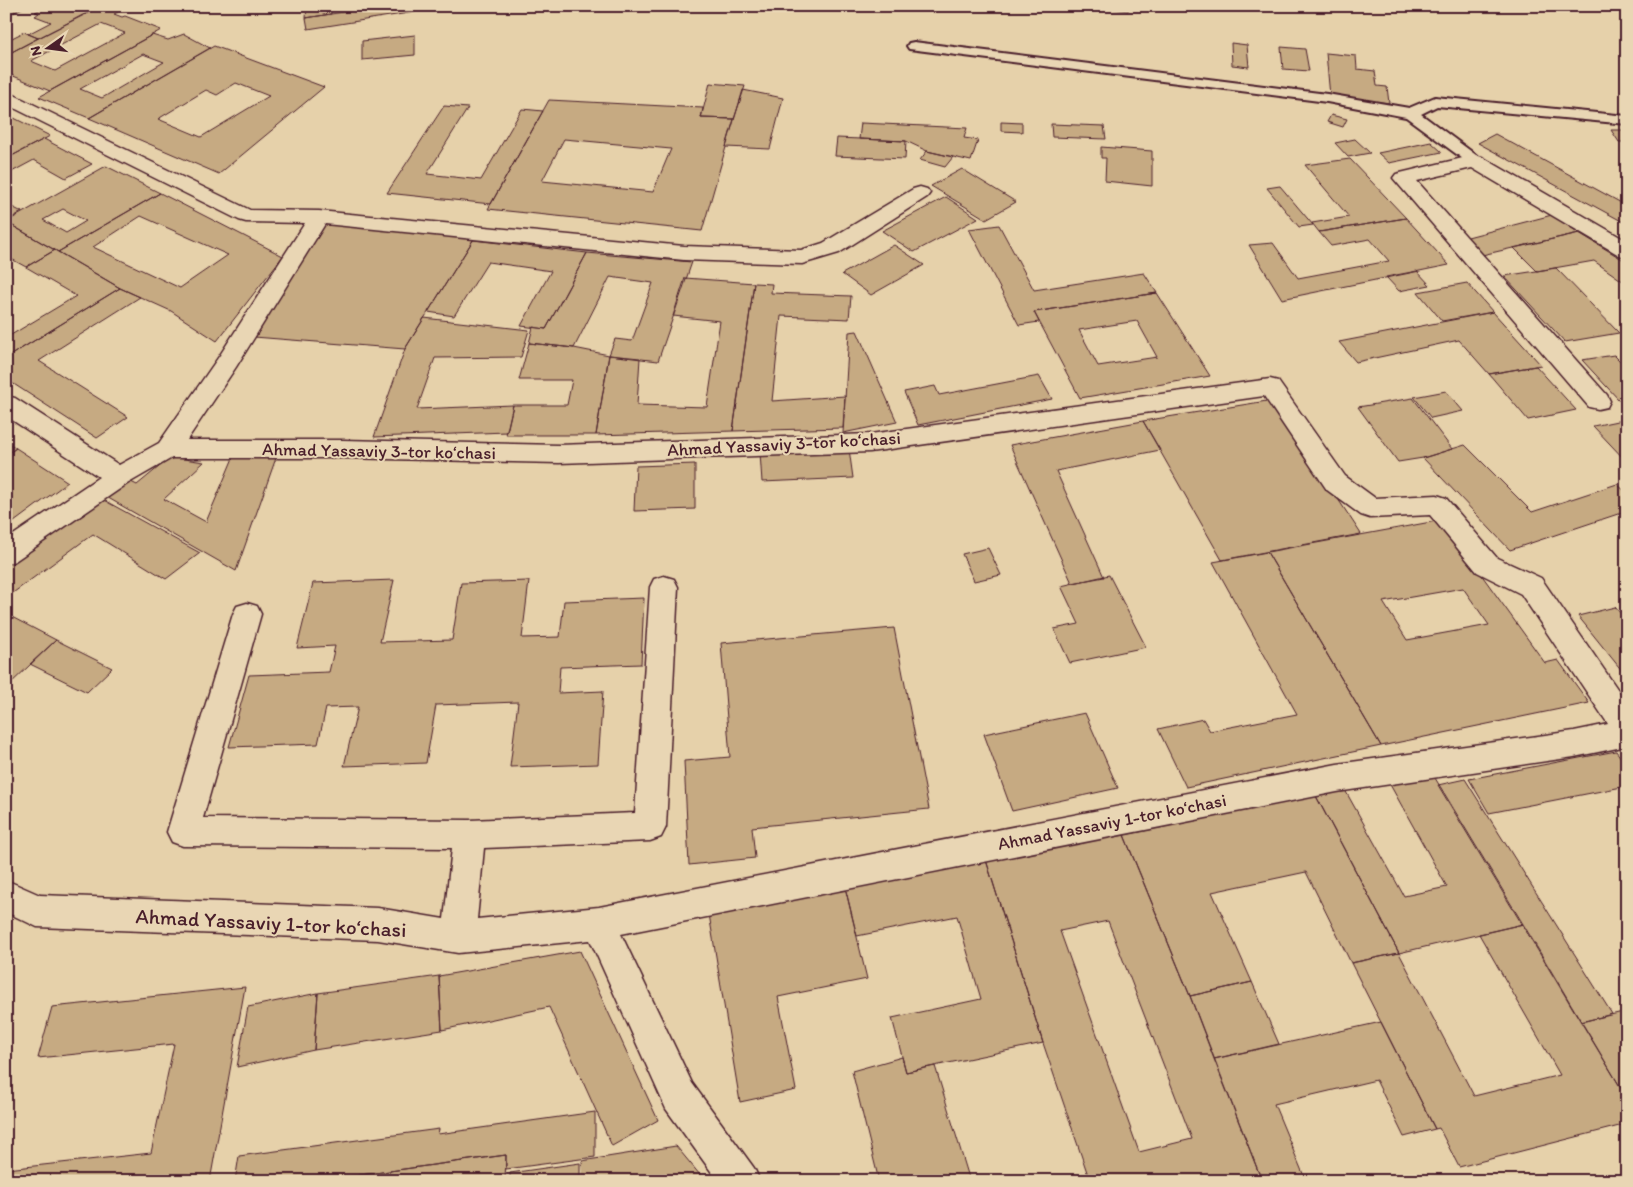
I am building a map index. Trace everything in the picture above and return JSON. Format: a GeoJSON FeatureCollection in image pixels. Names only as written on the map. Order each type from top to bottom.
{"type":"FeatureCollection","features":[{"type":"Feature","properties":{"kind":"street"},"geometry":{"type":"LineString","coordinates":[[6,97],[246,216],[319,217],[684,253],[802,257],[831,248],[920,193]]}},
{"type":"Feature","properties":{"kind":"street"},"geometry":{"type":"LineString","coordinates":[[1598,401],[1404,178],[1475,161],[1627,250]]}},
{"type":"Feature","properties":{"kind":"street"},"geometry":{"type":"LineString","coordinates":[[6,554],[118,477],[168,448],[228,361],[319,217]]}},
{"type":"Feature","properties":{"kind":"street","name":"Ahmad Yassaviy 3-tor koʻchasi"},"geometry":{"type":"LineString","coordinates":[[168,448],[343,449],[559,454],[870,443],[1270,387],[1336,484],[1370,508],[1437,505],[1487,565],[1531,586],[1627,728]]}},
{"type":"Feature","properties":{"kind":"street"},"geometry":{"type":"LineString","coordinates":[[6,404],[118,477]]}},
{"type":"Feature","properties":{"kind":"street"},"geometry":{"type":"LineString","coordinates":[[247,614],[183,832],[470,834],[650,827],[664,586]]}},
{"type":"Feature","properties":{"kind":"street","name":"Ahmad Yassaviy 1-tor koʻchasi"},"geometry":{"type":"LineString","coordinates":[[6,895],[37,911],[378,924],[458,937],[599,923],[1337,778],[1574,744],[1627,733]]}},
{"type":"Feature","properties":{"kind":"street"},"geometry":{"type":"LineString","coordinates":[[458,937],[470,834]]}},
{"type":"Feature","properties":{"kind":"street"},"geometry":{"type":"LineString","coordinates":[[599,923],[679,1096],[741,1181]]}},
{"type":"Feature","properties":{"kind":"lane"},"geometry":{"type":"LineString","coordinates":[[914,46],[1327,98],[1411,113],[1475,161]]}},
{"type":"Feature","properties":{"kind":"lane"},"geometry":{"type":"LineString","coordinates":[[1411,113],[1435,101],[1627,120]]}},
{"type":"Feature","properties":{"kind":"building"},"geometry":{"type":"Polygon","coordinates":[[[6,6],[26,6],[11,14],[6,12],[6,6]]]}},
{"type":"Feature","properties":{"kind":"building"},"geometry":{"type":"Polygon","coordinates":[[[38,6],[71,6],[88,13],[38,38],[28,34],[51,22],[35,16],[39,13],[35,12],[43,8],[38,6]]]}},
{"type":"Feature","properties":{"kind":"building"},"geometry":{"type":"Polygon","coordinates":[[[71,6],[100,6],[88,13],[71,6]]]}},
{"type":"Feature","properties":{"kind":"building"},"geometry":{"type":"Polygon","coordinates":[[[100,6],[129,6],[114,14],[122,17],[125,16],[161,30],[50,91],[6,73],[6,55],[100,6]],[[101,24],[31,61],[55,71],[125,33],[101,24]]]}},
{"type":"Feature","properties":{"kind":"building"},"geometry":{"type":"Polygon","coordinates":[[[307,6],[332,6],[331,14],[306,18],[307,6]]]}},
{"type":"Feature","properties":{"kind":"building"},"geometry":{"type":"Polygon","coordinates":[[[381,6],[414,6],[415,12],[308,29],[306,18],[381,6]]]}},
{"type":"Feature","properties":{"kind":"building"},"geometry":{"type":"Polygon","coordinates":[[[1093,6],[1129,6],[1128,11],[1093,6]]]}},
{"type":"Feature","properties":{"kind":"building"},"geometry":{"type":"Polygon","coordinates":[[[24,32],[38,38],[6,55],[6,41],[24,32]]]}},
{"type":"Feature","properties":{"kind":"building"},"geometry":{"type":"Polygon","coordinates":[[[184,34],[210,48],[89,118],[39,97],[152,35],[168,40],[184,34]],[[143,54],[80,89],[102,98],[164,62],[143,54]]]}},
{"type":"Feature","properties":{"kind":"building"},"geometry":{"type":"Polygon","coordinates":[[[415,35],[415,55],[362,60],[362,41],[415,35]]]}},
{"type":"Feature","properties":{"kind":"building"},"geometry":{"type":"Polygon","coordinates":[[[1231,43],[1247,45],[1249,67],[1232,65],[1231,43]]]}},
{"type":"Feature","properties":{"kind":"building"},"geometry":{"type":"Polygon","coordinates":[[[214,46],[324,87],[219,174],[89,118],[214,46]],[[236,83],[217,95],[206,90],[158,119],[201,137],[269,96],[236,83]]]}},
{"type":"Feature","properties":{"kind":"building"},"geometry":{"type":"Polygon","coordinates":[[[1281,47],[1305,49],[1309,71],[1283,69],[1281,47]]]}},
{"type":"Feature","properties":{"kind":"building"},"geometry":{"type":"Polygon","coordinates":[[[1326,53],[1356,56],[1357,69],[1375,71],[1377,86],[1387,87],[1389,103],[1330,96],[1326,53]]]}},
{"type":"Feature","properties":{"kind":"building"},"geometry":{"type":"Polygon","coordinates":[[[710,83],[745,86],[734,119],[701,118],[710,83]]]}},
{"type":"Feature","properties":{"kind":"building"},"geometry":{"type":"Polygon","coordinates":[[[743,90],[783,98],[770,149],[726,147],[743,90]]]}},
{"type":"Feature","properties":{"kind":"building"},"geometry":{"type":"Polygon","coordinates":[[[549,100],[703,108],[701,118],[734,119],[702,231],[488,209],[549,100]],[[564,139],[542,181],[653,192],[671,149],[564,139]]]}},
{"type":"Feature","properties":{"kind":"building"},"geometry":{"type":"Polygon","coordinates":[[[444,106],[468,108],[427,174],[481,180],[522,109],[543,111],[491,204],[387,193],[444,106]]]}},
{"type":"Feature","properties":{"kind":"building"},"geometry":{"type":"Polygon","coordinates":[[[6,114],[50,136],[6,159],[6,114]]]}},
{"type":"Feature","properties":{"kind":"building"},"geometry":{"type":"Polygon","coordinates":[[[1331,115],[1347,119],[1343,127],[1327,122],[1331,115]]]}},
{"type":"Feature","properties":{"kind":"building"},"geometry":{"type":"Polygon","coordinates":[[[1001,122],[1022,123],[1022,132],[1001,131],[1001,122]]]}},
{"type":"Feature","properties":{"kind":"building"},"geometry":{"type":"Polygon","coordinates":[[[861,123],[967,128],[964,138],[978,140],[971,161],[927,151],[906,141],[859,139],[861,123]]]}},
{"type":"Feature","properties":{"kind":"building"},"geometry":{"type":"Polygon","coordinates":[[[1051,124],[1104,126],[1106,139],[1052,137],[1051,124]]]}},
{"type":"Feature","properties":{"kind":"building"},"geometry":{"type":"Polygon","coordinates":[[[1611,130],[1627,130],[1627,142],[1619,142],[1611,130]]]}},
{"type":"Feature","properties":{"kind":"building"},"geometry":{"type":"Polygon","coordinates":[[[1495,134],[1627,206],[1627,224],[1478,143],[1495,134]]]}},
{"type":"Feature","properties":{"kind":"building"},"geometry":{"type":"Polygon","coordinates":[[[837,138],[906,141],[905,159],[835,156],[837,138]]]}},
{"type":"Feature","properties":{"kind":"building"},"geometry":{"type":"Polygon","coordinates":[[[44,139],[92,164],[66,178],[34,160],[6,175],[6,159],[44,139]]]}},
{"type":"Feature","properties":{"kind":"building"},"geometry":{"type":"Polygon","coordinates":[[[1355,139],[1370,153],[1348,157],[1335,143],[1355,139]]]}},
{"type":"Feature","properties":{"kind":"building"},"geometry":{"type":"Polygon","coordinates":[[[1431,142],[1442,152],[1389,163],[1378,153],[1431,142]]]}},
{"type":"Feature","properties":{"kind":"building"},"geometry":{"type":"Polygon","coordinates":[[[1101,147],[1152,151],[1152,186],[1105,181],[1106,158],[1101,158],[1101,147]]]}},
{"type":"Feature","properties":{"kind":"building"},"geometry":{"type":"Polygon","coordinates":[[[927,151],[953,157],[945,167],[920,160],[927,151]]]}},
{"type":"Feature","properties":{"kind":"building"},"geometry":{"type":"Polygon","coordinates":[[[1350,159],[1406,218],[1319,232],[1312,223],[1349,217],[1305,165],[1350,159]]]}},
{"type":"Feature","properties":{"kind":"building"},"geometry":{"type":"Polygon","coordinates":[[[106,166],[160,193],[58,252],[6,222],[106,166]],[[63,209],[43,220],[66,233],[86,221],[63,209]]]}},
{"type":"Feature","properties":{"kind":"building"},"geometry":{"type":"Polygon","coordinates":[[[962,169],[1016,202],[986,219],[931,186],[962,169]]]}},
{"type":"Feature","properties":{"kind":"building"},"geometry":{"type":"Polygon","coordinates":[[[1280,186],[1313,225],[1299,227],[1267,188],[1280,186]]]}},
{"type":"Feature","properties":{"kind":"building"},"geometry":{"type":"Polygon","coordinates":[[[160,193],[283,256],[217,341],[171,311],[120,288],[58,252],[160,193]],[[141,216],[93,247],[180,288],[228,255],[141,216]]]}},
{"type":"Feature","properties":{"kind":"building"},"geometry":{"type":"Polygon","coordinates":[[[946,197],[978,218],[914,252],[882,231],[946,197]]]}},
{"type":"Feature","properties":{"kind":"building"},"geometry":{"type":"Polygon","coordinates":[[[6,204],[22,212],[6,221],[6,204]]]}},
{"type":"Feature","properties":{"kind":"building"},"geometry":{"type":"Polygon","coordinates":[[[1552,215],[1579,233],[1482,255],[1464,238],[1552,215]]]}},
{"type":"Feature","properties":{"kind":"building"},"geometry":{"type":"Polygon","coordinates":[[[1406,218],[1449,265],[1282,299],[1249,245],[1273,243],[1298,278],[1389,261],[1370,239],[1331,246],[1319,232],[1406,218]]]}},
{"type":"Feature","properties":{"kind":"building"},"geometry":{"type":"Polygon","coordinates":[[[325,221],[475,237],[405,349],[254,337],[325,221]]]}},
{"type":"Feature","properties":{"kind":"building"},"geometry":{"type":"Polygon","coordinates":[[[6,222],[55,250],[26,267],[6,256],[6,222]]]}},
{"type":"Feature","properties":{"kind":"building"},"geometry":{"type":"Polygon","coordinates":[[[999,225],[1034,290],[1144,273],[1157,293],[1034,312],[1039,322],[1019,325],[969,229],[999,225]]]}},
{"type":"Feature","properties":{"kind":"building"},"geometry":{"type":"Polygon","coordinates":[[[1579,233],[1627,262],[1627,284],[1594,261],[1537,271],[1514,248],[1579,233]]]}},
{"type":"Feature","properties":{"kind":"building"},"geometry":{"type":"Polygon","coordinates":[[[473,240],[587,253],[546,329],[521,326],[551,271],[488,262],[454,316],[428,312],[473,240]]]}},
{"type":"Feature","properties":{"kind":"building"},"geometry":{"type":"Polygon","coordinates":[[[894,245],[924,265],[871,295],[842,274],[894,245]]]}},
{"type":"Feature","properties":{"kind":"building"},"geometry":{"type":"Polygon","coordinates":[[[55,250],[120,288],[6,358],[6,332],[11,335],[76,296],[26,267],[55,250]]]}},
{"type":"Feature","properties":{"kind":"building"},"geometry":{"type":"Polygon","coordinates":[[[587,253],[692,262],[658,361],[609,355],[615,339],[632,341],[653,283],[610,277],[574,348],[529,343],[533,327],[546,329],[587,253]]]}},
{"type":"Feature","properties":{"kind":"building"},"geometry":{"type":"Polygon","coordinates":[[[1556,268],[1619,333],[1565,342],[1504,276],[1556,268]]]}},
{"type":"Feature","properties":{"kind":"building"},"geometry":{"type":"Polygon","coordinates":[[[1417,271],[1430,285],[1399,291],[1386,277],[1417,271]]]}},
{"type":"Feature","properties":{"kind":"building"},"geometry":{"type":"Polygon","coordinates":[[[685,278],[754,283],[733,431],[596,435],[609,355],[640,358],[637,405],[707,407],[720,321],[673,316],[685,278]]]}},
{"type":"Feature","properties":{"kind":"building"},"geometry":{"type":"Polygon","coordinates":[[[754,283],[772,284],[771,293],[851,296],[849,319],[781,316],[772,401],[845,396],[843,428],[733,431],[754,283]]]}},
{"type":"Feature","properties":{"kind":"building"},"geometry":{"type":"Polygon","coordinates":[[[1467,283],[1493,312],[1442,321],[1418,292],[1467,283]]]}},
{"type":"Feature","properties":{"kind":"building"},"geometry":{"type":"Polygon","coordinates":[[[120,288],[140,297],[39,361],[128,417],[97,438],[6,379],[6,358],[120,288]]]}},
{"type":"Feature","properties":{"kind":"building"},"geometry":{"type":"Polygon","coordinates":[[[1157,293],[1210,376],[1080,398],[1034,312],[1157,293]],[[1137,321],[1079,330],[1098,366],[1157,357],[1137,321]]]}},
{"type":"Feature","properties":{"kind":"building"},"geometry":{"type":"Polygon","coordinates":[[[1493,312],[1541,365],[1489,374],[1459,340],[1356,362],[1339,342],[1493,312]]]}},
{"type":"Feature","properties":{"kind":"building"},"geometry":{"type":"Polygon","coordinates":[[[424,318],[529,330],[521,357],[435,358],[417,409],[513,405],[507,432],[374,437],[405,349],[424,318]]]}},
{"type":"Feature","properties":{"kind":"building"},"geometry":{"type":"Polygon","coordinates":[[[857,331],[897,422],[843,433],[849,332],[857,331]]]}},
{"type":"Feature","properties":{"kind":"building"},"geometry":{"type":"Polygon","coordinates":[[[529,343],[574,348],[609,355],[596,435],[506,435],[513,405],[567,405],[572,380],[519,380],[529,343]]]}},
{"type":"Feature","properties":{"kind":"building"},"geometry":{"type":"Polygon","coordinates":[[[1614,355],[1627,368],[1627,399],[1619,400],[1582,360],[1614,355]]]}},
{"type":"Feature","properties":{"kind":"building"},"geometry":{"type":"Polygon","coordinates":[[[1536,366],[1576,410],[1528,420],[1489,374],[1536,366]]]}},
{"type":"Feature","properties":{"kind":"building"},"geometry":{"type":"Polygon","coordinates":[[[1039,376],[1052,399],[918,425],[904,392],[935,386],[939,395],[1039,376]]]}},
{"type":"Feature","properties":{"kind":"building"},"geometry":{"type":"Polygon","coordinates":[[[1446,391],[1463,411],[1431,418],[1414,397],[1446,391]]]}},
{"type":"Feature","properties":{"kind":"building"},"geometry":{"type":"Polygon","coordinates":[[[1413,398],[1452,449],[1423,458],[1398,462],[1358,407],[1413,398]]]}},
{"type":"Feature","properties":{"kind":"building"},"geometry":{"type":"Polygon","coordinates":[[[1273,400],[1361,534],[1222,560],[1143,421],[1273,400]]]}},
{"type":"Feature","properties":{"kind":"building"},"geometry":{"type":"Polygon","coordinates":[[[1627,419],[1627,462],[1593,426],[1627,419]]]}},
{"type":"Feature","properties":{"kind":"building"},"geometry":{"type":"Polygon","coordinates":[[[1143,421],[1160,450],[1056,471],[1104,577],[1072,583],[1010,445],[1143,421]]]}},
{"type":"Feature","properties":{"kind":"building"},"geometry":{"type":"Polygon","coordinates":[[[6,441],[16,448],[6,455],[6,441]]]}},
{"type":"Feature","properties":{"kind":"building"},"geometry":{"type":"Polygon","coordinates":[[[1465,445],[1532,512],[1617,484],[1627,493],[1627,511],[1510,550],[1423,458],[1465,445]]]}},
{"type":"Feature","properties":{"kind":"building"},"geometry":{"type":"Polygon","coordinates":[[[16,448],[68,482],[6,528],[6,455],[16,448]]]}},
{"type":"Feature","properties":{"kind":"building"},"geometry":{"type":"Polygon","coordinates":[[[849,449],[853,478],[762,482],[760,453],[849,449]]]}},
{"type":"Feature","properties":{"kind":"building"},"geometry":{"type":"Polygon","coordinates":[[[171,457],[204,462],[164,499],[206,522],[233,458],[276,458],[236,571],[103,495],[125,479],[137,485],[171,457]]]}},
{"type":"Feature","properties":{"kind":"building"},"geometry":{"type":"Polygon","coordinates":[[[695,464],[695,509],[634,511],[636,466],[695,464]]]}},
{"type":"Feature","properties":{"kind":"building"},"geometry":{"type":"Polygon","coordinates":[[[100,498],[200,553],[166,579],[93,534],[6,598],[6,565],[100,498]]]}},
{"type":"Feature","properties":{"kind":"building"},"geometry":{"type":"Polygon","coordinates":[[[1442,520],[1545,663],[1558,660],[1589,703],[1381,746],[1267,552],[1442,520]],[[1463,588],[1383,602],[1407,640],[1489,625],[1463,588]]]}},
{"type":"Feature","properties":{"kind":"building"},"geometry":{"type":"Polygon","coordinates":[[[988,548],[1001,575],[974,581],[962,554],[988,548]]]}},
{"type":"Feature","properties":{"kind":"building"},"geometry":{"type":"Polygon","coordinates":[[[1267,552],[1381,746],[1186,787],[1158,729],[1203,719],[1210,731],[1297,714],[1213,562],[1267,552]]]}},
{"type":"Feature","properties":{"kind":"building"},"geometry":{"type":"Polygon","coordinates":[[[1109,575],[1146,647],[1070,663],[1054,629],[1079,624],[1061,586],[1109,575]]]}},
{"type":"Feature","properties":{"kind":"building"},"geometry":{"type":"Polygon","coordinates":[[[394,580],[380,642],[452,640],[461,583],[529,581],[522,638],[560,637],[564,601],[644,598],[641,664],[560,667],[558,693],[603,691],[598,764],[510,767],[518,702],[436,705],[426,763],[344,766],[358,707],[326,708],[318,744],[229,747],[249,675],[329,672],[335,646],[297,648],[313,583],[394,580]]]}},
{"type":"Feature","properties":{"kind":"building"},"geometry":{"type":"Polygon","coordinates":[[[1615,607],[1627,621],[1627,677],[1578,616],[1615,607]]]}},
{"type":"Feature","properties":{"kind":"building"},"geometry":{"type":"Polygon","coordinates":[[[6,614],[56,640],[6,688],[6,614]]]}},
{"type":"Feature","properties":{"kind":"building"},"geometry":{"type":"Polygon","coordinates":[[[894,628],[929,809],[752,827],[755,858],[689,865],[684,761],[730,757],[721,643],[894,628]]]}},
{"type":"Feature","properties":{"kind":"building"},"geometry":{"type":"Polygon","coordinates":[[[56,640],[112,668],[87,692],[30,664],[56,640]]]}},
{"type":"Feature","properties":{"kind":"building"},"geometry":{"type":"Polygon","coordinates":[[[1085,713],[1118,788],[1012,811],[984,734],[1085,713]]]}},
{"type":"Feature","properties":{"kind":"building"},"geometry":{"type":"Polygon","coordinates":[[[1616,751],[1627,766],[1627,786],[1489,813],[1469,779],[1616,751]]]}},
{"type":"Feature","properties":{"kind":"building"},"geometry":{"type":"Polygon","coordinates":[[[1432,773],[1523,924],[1399,953],[1316,796],[1345,790],[1404,896],[1447,887],[1388,781],[1432,773]]]}},
{"type":"Feature","properties":{"kind":"building"},"geometry":{"type":"Polygon","coordinates":[[[1465,779],[1612,1014],[1581,1022],[1438,785],[1465,779]]]}},
{"type":"Feature","properties":{"kind":"building"},"geometry":{"type":"Polygon","coordinates":[[[1316,796],[1399,953],[1351,963],[1306,872],[1212,892],[1252,982],[1190,996],[1124,835],[1316,796]]]}},
{"type":"Feature","properties":{"kind":"building"},"geometry":{"type":"Polygon","coordinates":[[[1124,835],[1190,996],[1262,1181],[1090,1181],[1043,1043],[986,860],[1124,835]],[[1108,921],[1060,931],[1139,1152],[1192,1139],[1108,921]]]}},
{"type":"Feature","properties":{"kind":"building"},"geometry":{"type":"Polygon","coordinates":[[[986,860],[1043,1043],[906,1072],[892,1018],[981,999],[957,916],[857,936],[845,887],[986,860]]]}},
{"type":"Feature","properties":{"kind":"building"},"geometry":{"type":"Polygon","coordinates":[[[845,887],[867,979],[778,997],[796,1090],[740,1102],[709,914],[845,887]]]}},
{"type":"Feature","properties":{"kind":"building"},"geometry":{"type":"Polygon","coordinates":[[[1523,924],[1627,1098],[1627,1124],[1459,1167],[1439,1128],[1435,1129],[1351,963],[1399,953],[1474,1096],[1560,1075],[1479,934],[1523,924]]]}},
{"type":"Feature","properties":{"kind":"building"},"geometry":{"type":"Polygon","coordinates":[[[580,951],[658,1120],[612,1146],[549,1007],[442,1030],[439,976],[580,951]]]}},
{"type":"Feature","properties":{"kind":"building"},"geometry":{"type":"Polygon","coordinates":[[[439,976],[442,1030],[314,1050],[318,993],[439,976]]]}},
{"type":"Feature","properties":{"kind":"building"},"geometry":{"type":"Polygon","coordinates":[[[1252,982],[1279,1044],[1214,1059],[1190,996],[1252,982]]]}},
{"type":"Feature","properties":{"kind":"building"},"geometry":{"type":"Polygon","coordinates":[[[245,987],[210,1181],[6,1181],[7,1169],[151,1153],[174,1044],[38,1058],[52,1007],[245,987]]]}},
{"type":"Feature","properties":{"kind":"building"},"geometry":{"type":"Polygon","coordinates":[[[318,993],[314,1050],[237,1067],[248,1007],[318,993]]]}},
{"type":"Feature","properties":{"kind":"building"},"geometry":{"type":"Polygon","coordinates":[[[1627,1011],[1627,1098],[1581,1022],[1627,1011]]]}},
{"type":"Feature","properties":{"kind":"building"},"geometry":{"type":"Polygon","coordinates":[[[1381,1022],[1435,1129],[1404,1137],[1376,1080],[1274,1104],[1306,1181],[1262,1181],[1214,1059],[1381,1022]]]}},
{"type":"Feature","properties":{"kind":"building"},"geometry":{"type":"Polygon","coordinates":[[[902,1057],[906,1072],[935,1066],[970,1181],[879,1181],[852,1071],[902,1057]]]}},
{"type":"Feature","properties":{"kind":"building"},"geometry":{"type":"Polygon","coordinates":[[[595,1112],[595,1157],[506,1169],[506,1155],[317,1181],[235,1181],[239,1156],[439,1129],[438,1134],[595,1112]]]}},
{"type":"Feature","properties":{"kind":"building"},"geometry":{"type":"Polygon","coordinates":[[[676,1146],[705,1181],[583,1181],[582,1161],[676,1146]]]}},
{"type":"Feature","properties":{"kind":"building"},"geometry":{"type":"Polygon","coordinates":[[[506,1155],[505,1181],[317,1181],[506,1155]]]}},
{"type":"Feature","properties":{"kind":"building"},"geometry":{"type":"Polygon","coordinates":[[[580,1163],[580,1181],[510,1181],[510,1173],[580,1163]]]}}]}
